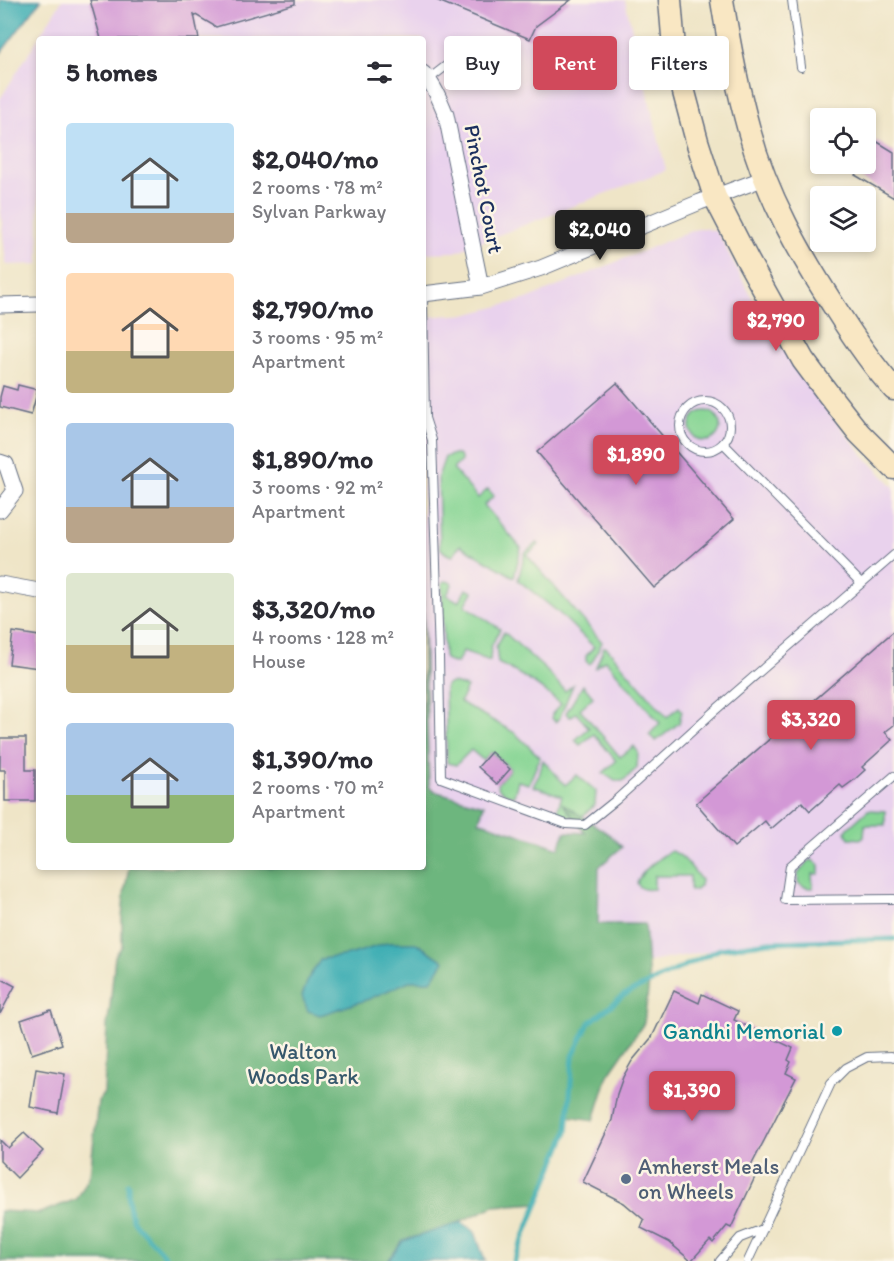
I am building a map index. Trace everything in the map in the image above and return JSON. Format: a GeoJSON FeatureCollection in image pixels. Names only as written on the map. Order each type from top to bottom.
{"type":"FeatureCollection","features":[{"type":"Feature","properties":{"kind":"main road"},"geometry":{"type":"LineString","coordinates":[[670,0],[674,48],[681,81],[715,197],[803,360],[860,433],[894,468]]}},
{"type":"Feature","properties":{"kind":"main road"},"geometry":{"type":"LineString","coordinates":[[722,0],[729,44],[749,131],[765,178],[815,278],[851,334],[894,388]]}},
{"type":"Feature","properties":{"kind":"street","name":"Pinchot Court"},"geometry":{"type":"LineString","coordinates":[[426,76],[446,115],[481,287]]}},
{"type":"Feature","properties":{"kind":"street","name":"Pinchot Court"},"geometry":{"type":"LineString","coordinates":[[426,98],[440,100]]}},
{"type":"Feature","properties":{"kind":"street"},"geometry":{"type":"LineString","coordinates":[[426,296],[481,287],[541,268],[765,178]]}},
{"type":"Feature","properties":{"kind":"street"},"geometry":{"type":"LineString","coordinates":[[0,306],[36,304]]}},
{"type":"Feature","properties":{"kind":"street"},"geometry":{"type":"LineString","coordinates":[[0,462],[6,464],[15,491],[0,510]]}},
{"type":"Feature","properties":{"kind":"street"},"geometry":{"type":"LineString","coordinates":[[0,584],[36,590]]}},
{"type":"Feature","properties":{"kind":"lane"},"geometry":{"type":"LineString","coordinates":[[792,0],[801,67]]}},
{"type":"Feature","properties":{"kind":"lane"},"geometry":{"type":"LineString","coordinates":[[426,76],[444,64]]}},
{"type":"Feature","properties":{"kind":"lane"},"geometry":{"type":"LineString","coordinates":[[705,400],[716,403],[724,409],[729,418],[730,429],[723,443],[709,451],[689,446],[679,428],[686,408],[695,402],[705,400]]}},
{"type":"Feature","properties":{"kind":"lane"},"geometry":{"type":"LineString","coordinates":[[426,421],[432,440],[441,778],[566,824],[585,825],[616,800],[894,555]]}},
{"type":"Feature","properties":{"kind":"lane"},"geometry":{"type":"LineString","coordinates":[[723,443],[861,583]]}},
{"type":"Feature","properties":{"kind":"lane"},"geometry":{"type":"LineString","coordinates":[[894,776],[790,866],[785,900],[894,899]]}},
{"type":"Feature","properties":{"kind":"lane"},"geometry":{"type":"LineString","coordinates":[[748,1261],[831,1083],[846,1068],[867,1057],[894,1057]]}},
{"type":"Feature","properties":{"kind":"lane"},"geometry":{"type":"LineString","coordinates":[[720,1261],[740,1238],[763,1229]]}},
{"type":"Feature","properties":{"kind":"shaded area"},"geometry":{"type":"Polygon","coordinates":[[[62,0],[625,0],[634,36],[629,36],[629,90],[647,90],[666,170],[455,252],[426,253],[426,36],[39,36],[62,0]]]}},
{"type":"Feature","properties":{"kind":"shaded area"},"geometry":{"type":"Polygon","coordinates":[[[36,42],[36,264],[6,265],[0,203],[0,99],[36,42]]]}},
{"type":"Feature","properties":{"kind":"shaded area"},"geometry":{"type":"Polygon","coordinates":[[[704,228],[715,231],[768,328],[821,403],[865,457],[894,487],[894,939],[769,942],[578,975],[429,804],[426,702],[426,317],[469,314],[527,299],[693,230],[704,228]]]}},
{"type":"Feature","properties":{"kind":"green space"},"geometry":{"type":"Polygon","coordinates":[[[705,411],[716,415],[720,426],[716,437],[705,441],[694,437],[690,426],[694,415],[705,411]]]}},
{"type":"Feature","properties":{"kind":"green space"},"geometry":{"type":"Polygon","coordinates":[[[454,454],[461,458],[461,461],[453,469],[478,498],[488,489],[494,496],[484,505],[521,548],[514,577],[460,545],[453,556],[445,553],[440,547],[438,477],[445,457],[454,454]]]}},
{"type":"Feature","properties":{"kind":"green space"},"geometry":{"type":"Polygon","coordinates":[[[537,543],[539,545],[527,555],[602,642],[589,664],[586,656],[594,647],[558,612],[518,580],[525,553],[537,543]]]}},
{"type":"Feature","properties":{"kind":"green space"},"geometry":{"type":"Polygon","coordinates":[[[444,581],[451,582],[452,585],[447,595],[459,602],[466,589],[473,592],[465,605],[500,629],[491,647],[490,661],[463,651],[457,663],[449,662],[444,657],[442,584],[444,581]]]}},
{"type":"Feature","properties":{"kind":"green space"},"geometry":{"type":"Polygon","coordinates":[[[504,632],[546,670],[565,691],[573,685],[559,719],[555,722],[552,714],[561,704],[531,681],[498,663],[496,647],[504,632]]]}},
{"type":"Feature","properties":{"kind":"green space"},"geometry":{"type":"Polygon","coordinates":[[[604,647],[667,717],[679,707],[682,711],[679,723],[656,741],[649,735],[660,723],[605,660],[596,667],[604,647]]]}},
{"type":"Feature","properties":{"kind":"green space"},"geometry":{"type":"Polygon","coordinates":[[[453,683],[467,687],[460,702],[515,733],[540,757],[529,784],[518,781],[514,796],[498,788],[497,784],[510,769],[492,752],[483,760],[471,750],[456,765],[447,763],[445,688],[447,684],[453,683]]]}},
{"type":"Feature","properties":{"kind":"green space"},"geometry":{"type":"Polygon","coordinates":[[[583,685],[593,697],[580,709],[620,757],[634,746],[638,752],[637,768],[623,781],[615,781],[603,773],[616,761],[594,734],[580,745],[575,740],[589,728],[576,713],[570,717],[566,713],[583,685]]]}},
{"type":"Feature","properties":{"kind":"green space","name":"Walton Woods Park"},"geometry":{"type":"Polygon","coordinates":[[[426,694],[429,787],[437,792],[484,805],[479,821],[559,848],[565,832],[585,833],[562,803],[610,835],[622,847],[599,867],[598,924],[645,924],[649,983],[644,1023],[608,1075],[594,1120],[569,1116],[567,1132],[538,1203],[494,1206],[451,1226],[403,1241],[388,1261],[0,1261],[0,1211],[40,1213],[77,1199],[90,1175],[98,1101],[104,1093],[107,1025],[115,956],[122,946],[124,894],[128,870],[426,870],[426,694]]]}},
{"type":"Feature","properties":{"kind":"green space"},"geometry":{"type":"Polygon","coordinates":[[[543,760],[565,785],[577,775],[596,791],[595,805],[579,817],[568,816],[557,811],[562,796],[533,786],[543,760]]]}},
{"type":"Feature","properties":{"kind":"green space"},"geometry":{"type":"Polygon","coordinates":[[[868,810],[885,811],[885,825],[865,825],[862,839],[849,838],[846,832],[848,828],[868,810]]]}},
{"type":"Feature","properties":{"kind":"green space"},"geometry":{"type":"Polygon","coordinates":[[[670,851],[683,858],[701,880],[696,890],[690,890],[690,876],[654,876],[654,889],[644,889],[637,883],[646,870],[670,851]]]}},
{"type":"Feature","properties":{"kind":"green space"},"geometry":{"type":"Polygon","coordinates":[[[812,860],[819,865],[819,874],[812,874],[813,888],[798,883],[798,874],[807,862],[812,860]]]}},
{"type":"Feature","properties":{"kind":"water"},"geometry":{"type":"Polygon","coordinates":[[[0,0],[41,0],[0,54],[0,0]]]}},
{"type":"Feature","properties":{"kind":"water"},"geometry":{"type":"Polygon","coordinates":[[[387,943],[416,943],[444,961],[431,981],[409,981],[369,999],[320,1015],[308,1011],[302,996],[309,977],[321,959],[349,955],[387,943]]]}},
{"type":"Feature","properties":{"kind":"water"},"geometry":{"type":"Polygon","coordinates":[[[462,1222],[475,1232],[485,1261],[388,1261],[403,1241],[462,1222]]]}},
{"type":"Feature","properties":{"kind":"building"},"geometry":{"type":"Polygon","coordinates":[[[90,0],[295,0],[295,4],[216,27],[194,14],[198,36],[100,36],[90,0]]]}},
{"type":"Feature","properties":{"kind":"building"},"geometry":{"type":"Polygon","coordinates":[[[436,0],[571,0],[536,26],[530,39],[436,0]]]}},
{"type":"Feature","properties":{"kind":"building"},"geometry":{"type":"Polygon","coordinates":[[[876,141],[894,152],[894,198],[876,186],[855,175],[876,174],[876,141]]]}},
{"type":"Feature","properties":{"kind":"building"},"geometry":{"type":"Polygon","coordinates":[[[617,383],[734,519],[654,588],[537,452],[617,383]]]}},
{"type":"Feature","properties":{"kind":"building"},"geometry":{"type":"Polygon","coordinates":[[[18,385],[36,390],[31,415],[0,407],[3,386],[17,390],[18,385]]]}},
{"type":"Feature","properties":{"kind":"building"},"geometry":{"type":"Polygon","coordinates":[[[894,631],[894,725],[885,732],[892,740],[862,767],[865,770],[854,780],[843,788],[840,785],[810,811],[802,802],[771,829],[765,821],[734,847],[696,803],[894,631]]]}},
{"type":"Feature","properties":{"kind":"building"},"geometry":{"type":"Polygon","coordinates":[[[13,632],[36,636],[36,668],[9,664],[13,632]]]}},
{"type":"Feature","properties":{"kind":"building"},"geometry":{"type":"Polygon","coordinates":[[[0,738],[26,738],[26,770],[35,770],[35,801],[5,801],[5,770],[0,770],[0,738]]]}},
{"type":"Feature","properties":{"kind":"building"},"geometry":{"type":"Polygon","coordinates":[[[491,752],[510,769],[497,784],[478,767],[491,752]]]}},
{"type":"Feature","properties":{"kind":"building"},"geometry":{"type":"Polygon","coordinates":[[[0,978],[15,986],[0,1014],[0,978]]]}},
{"type":"Feature","properties":{"kind":"building"},"geometry":{"type":"Polygon","coordinates":[[[674,991],[699,1003],[702,994],[738,1011],[734,1020],[793,1048],[788,1060],[791,1062],[786,1073],[796,1078],[748,1172],[756,1175],[731,1228],[727,1226],[713,1243],[710,1240],[691,1261],[669,1242],[641,1228],[644,1220],[624,1203],[583,1182],[612,1120],[623,1077],[632,1061],[652,1037],[674,991]]]}},
{"type":"Feature","properties":{"kind":"building"},"geometry":{"type":"Polygon","coordinates":[[[51,1010],[62,1044],[32,1054],[21,1020],[51,1010]]]}},
{"type":"Feature","properties":{"kind":"building"},"geometry":{"type":"Polygon","coordinates":[[[36,1069],[65,1074],[58,1113],[30,1107],[36,1069]]]}},
{"type":"Feature","properties":{"kind":"building"},"geometry":{"type":"Polygon","coordinates":[[[24,1133],[43,1151],[17,1178],[0,1161],[0,1140],[8,1148],[24,1133]]]}},
{"type":"Feature","properties":{"kind":"waterway"},"geometry":{"type":"LineString","coordinates":[[514,1261],[567,1132],[573,1056],[589,1023],[624,995],[720,949],[769,942],[894,939]]}},
{"type":"Feature","properties":{"kind":"waterway"},"geometry":{"type":"LineString","coordinates":[[128,1184],[132,1218],[165,1256]]}},
{"type":"Feature","properties":{"kind":"place","name":"Gandhi Memorial"},"geometry":{"type":"Point","coordinates":[837,1031]}},
{"type":"Feature","properties":{"kind":"place","name":"Amherst Meals on Wheels"},"geometry":{"type":"Point","coordinates":[626,1179]}}]}
